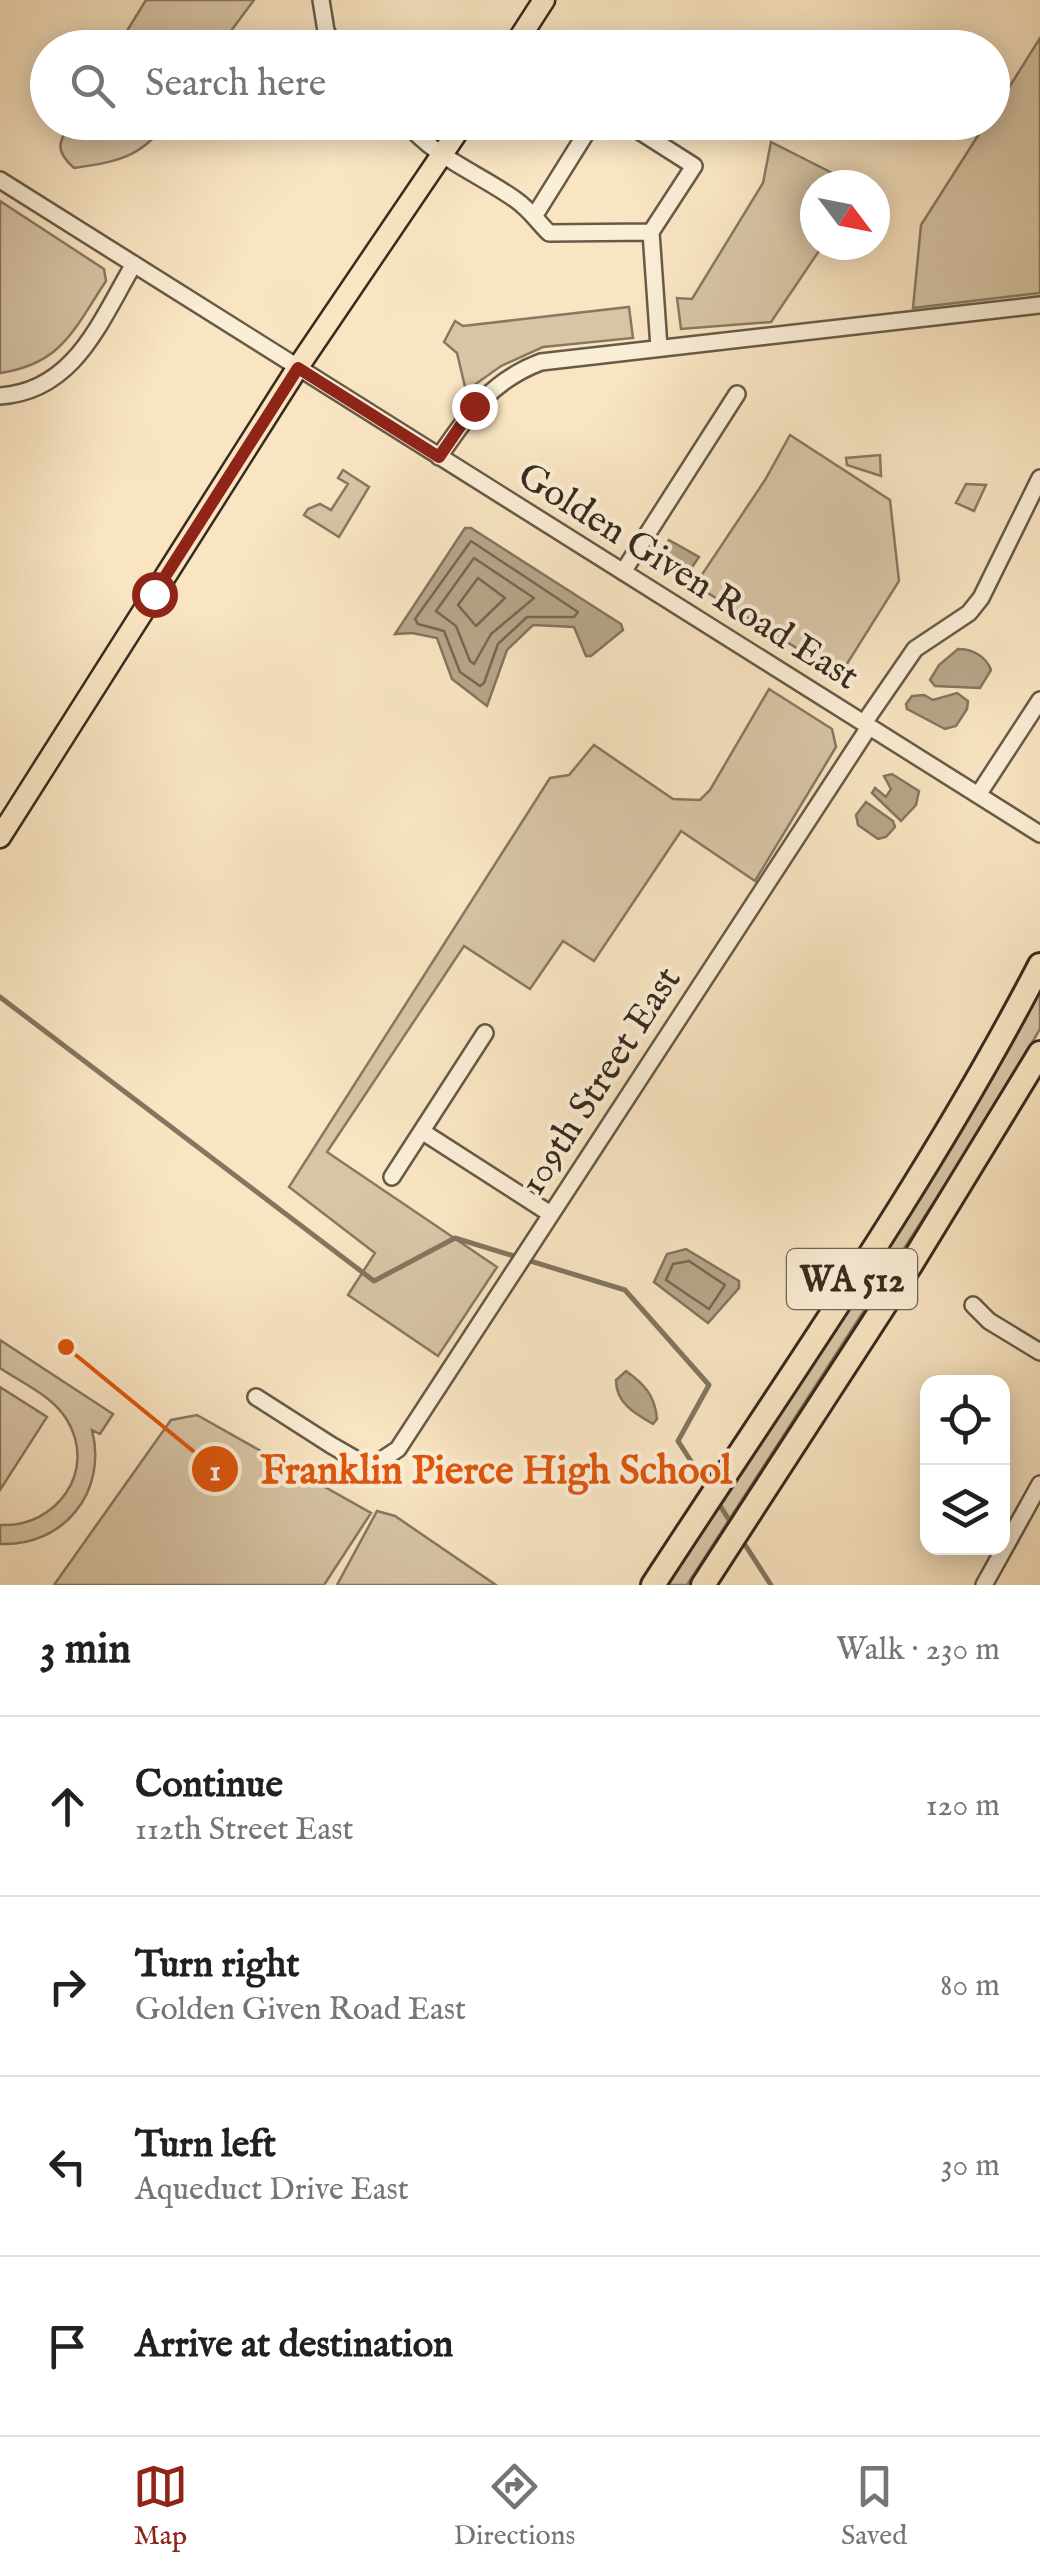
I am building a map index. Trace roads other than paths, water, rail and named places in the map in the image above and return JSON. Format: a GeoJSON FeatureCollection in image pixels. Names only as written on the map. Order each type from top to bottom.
{"type":"FeatureCollection","features":[{"type":"Feature","properties":{"kind":"highway","name":"WA 512"},"geometry":{"type":"LineString","coordinates":[[653,1585],[874,1246],[959,1109],[1040,966]]}},
{"type":"Feature","properties":{"kind":"highway","name":"WA 512"},"geometry":{"type":"LineString","coordinates":[[702,1585],[910,1266],[1040,1052]]}},
{"type":"Feature","properties":{"kind":"main road"},"geometry":{"type":"LineString","coordinates":[[525,30],[544,0]]}},
{"type":"Feature","properties":{"kind":"main road"},"geometry":{"type":"LineString","coordinates":[[0,837],[298,368],[453,140]]}},
{"type":"Feature","properties":{"kind":"street"},"geometry":{"type":"LineString","coordinates":[[321,0],[326,30]]}},
{"type":"Feature","properties":{"kind":"street"},"geometry":{"type":"LineString","coordinates":[[423,140],[518,201],[549,234],[652,232]]}},
{"type":"Feature","properties":{"kind":"street"},"geometry":{"type":"LineString","coordinates":[[534,215],[582,140]]}},
{"type":"Feature","properties":{"kind":"street"},"geometry":{"type":"LineString","coordinates":[[653,140],[694,166],[652,232],[658,339]]}},
{"type":"Feature","properties":{"kind":"street","name":"Golden Given Road East"},"geometry":{"type":"LineString","coordinates":[[0,180],[1040,834]]}},
{"type":"Feature","properties":{"kind":"street"},"geometry":{"type":"LineString","coordinates":[[0,396],[36,389],[70,366],[134,264]]}},
{"type":"Feature","properties":{"kind":"street"},"geometry":{"type":"LineString","coordinates":[[439,457],[474,406],[492,388],[516,372],[556,359],[658,339],[1040,305]]}},
{"type":"Feature","properties":{"kind":"street"},"geometry":{"type":"LineString","coordinates":[[623,572],[737,394]]}},
{"type":"Feature","properties":{"kind":"street","name":"109th Street East"},"geometry":{"type":"LineString","coordinates":[[256,1397],[357,1460],[377,1463],[398,1449],[914,650],[969,613],[981,598],[1040,478]]}},
{"type":"Feature","properties":{"kind":"street"},"geometry":{"type":"LineString","coordinates":[[978,795],[1040,700]]}},
{"type":"Feature","properties":{"kind":"street"},"geometry":{"type":"LineString","coordinates":[[392,1177],[485,1033]]}},
{"type":"Feature","properties":{"kind":"street"},"geometry":{"type":"LineString","coordinates":[[422,1132],[550,1213]]}},
{"type":"Feature","properties":{"kind":"street"},"geometry":{"type":"LineString","coordinates":[[973,1306],[989,1321],[1040,1352]]}},
{"type":"Feature","properties":{"kind":"street"},"geometry":{"type":"LineString","coordinates":[[984,1585],[1040,1484]]}},
{"type":"Feature","properties":{"kind":"water"},"geometry":{"type":"Polygon","coordinates":[[[465,528],[471,528],[621,624],[623,630],[586,656],[574,627],[533,625],[507,650],[487,706],[452,679],[437,638],[395,634],[465,528]]]}},
{"type":"Feature","properties":{"kind":"water"},"geometry":{"type":"Polygon","coordinates":[[[669,540],[699,557],[688,573],[659,557],[669,540]]]}},
{"type":"Feature","properties":{"kind":"water"},"geometry":{"type":"Polygon","coordinates":[[[958,649],[978,654],[989,665],[991,670],[980,688],[935,686],[930,680],[939,665],[958,649]]]}},
{"type":"Feature","properties":{"kind":"water"},"geometry":{"type":"Polygon","coordinates":[[[957,693],[968,701],[956,726],[945,729],[907,709],[912,696],[924,695],[933,700],[957,693]]]}},
{"type":"Feature","properties":{"kind":"water"},"geometry":{"type":"Polygon","coordinates":[[[892,774],[919,791],[916,805],[901,821],[872,793],[875,788],[886,797],[891,789],[884,776],[892,774]]]}},
{"type":"Feature","properties":{"kind":"water"},"geometry":{"type":"Polygon","coordinates":[[[866,802],[893,821],[895,827],[886,837],[878,839],[858,825],[856,815],[866,802]]]}},
{"type":"Feature","properties":{"kind":"water"},"geometry":{"type":"Polygon","coordinates":[[[686,1249],[739,1281],[739,1288],[708,1323],[654,1282],[667,1254],[686,1249]]]}},
{"type":"Feature","properties":{"kind":"water"},"geometry":{"type":"Polygon","coordinates":[[[626,1371],[651,1397],[657,1419],[653,1424],[633,1411],[619,1395],[616,1380],[626,1371]]]}},
{"type":"Feature","properties":{"kind":"waterway"},"geometry":{"type":"LineString","coordinates":[[0,997],[374,1281],[455,1238],[625,1290],[709,1385],[678,1441],[707,1486]]}},
{"type":"Feature","properties":{"kind":"waterway"},"geometry":{"type":"LineString","coordinates":[[716,1499],[734,1528]]}},
{"type":"Feature","properties":{"kind":"waterway"},"geometry":{"type":"LineString","coordinates":[[740,1537],[771,1585]]}},
{"type":"Feature","properties":{"kind":"place","name":"Franklin Pierce High School"},"geometry":{"type":"Point","coordinates":[66,1347]}}]}
